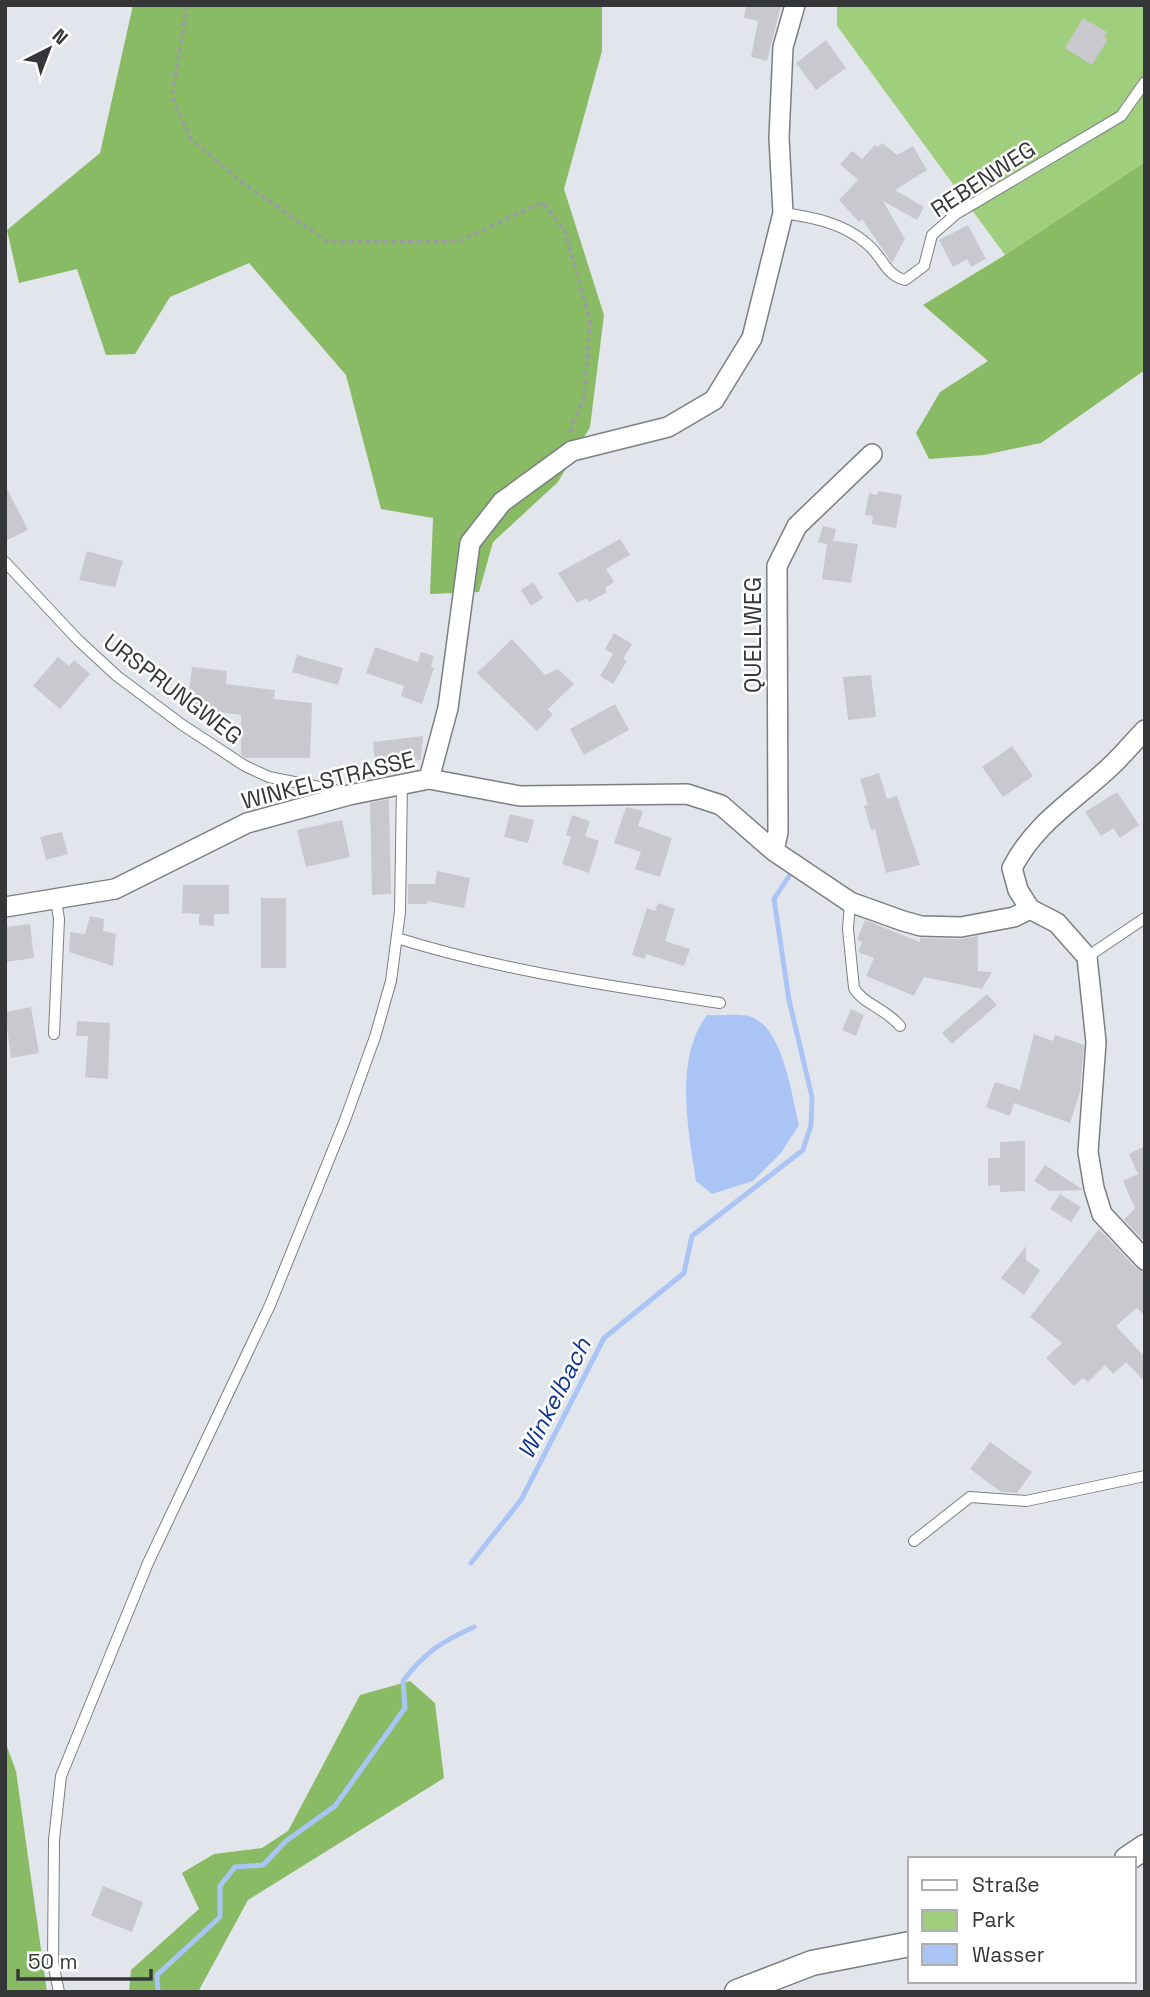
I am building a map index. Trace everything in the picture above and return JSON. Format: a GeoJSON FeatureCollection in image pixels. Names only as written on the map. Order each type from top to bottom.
{"type":"FeatureCollection","features":[{"type":"Feature","properties":{"kind":"street"},"geometry":{"type":"LineString","coordinates":[[429,779],[448,708],[470,543],[502,502],[572,451],[668,427],[714,400],[752,338],[783,213],[779,138],[783,47],[795,5]]}},
{"type":"Feature","properties":{"kind":"street","name":"QUELLWEG"},"geometry":{"type":"LineString","coordinates":[[774,851],[778,832],[778,566],[797,526],[872,454]]}},
{"type":"Feature","properties":{"kind":"street"},"geometry":{"type":"LineString","coordinates":[[1145,730],[1110,767],[1053,814],[1023,846],[1012,868],[1018,890],[1030,909],[1057,923],[1087,957],[1096,1042],[1088,1152],[1094,1188],[1102,1214],[1145,1260]]}},
{"type":"Feature","properties":{"kind":"street","name":"WINKELSTRASSE"},"geometry":{"type":"LineString","coordinates":[[5,907],[115,890],[247,823],[330,803],[349,794],[429,779],[520,796],[687,794],[721,804],[774,851],[850,902],[920,926],[946,927],[1014,917],[1030,909]]}},
{"type":"Feature","properties":{"kind":"street"},"geometry":{"type":"LineString","coordinates":[[1130,1857],[1145,1847]]}},
{"type":"Feature","properties":{"kind":"street"},"geometry":{"type":"LineString","coordinates":[[737,1992],[811,1963],[908,1944]]}},
{"type":"Feature","properties":{"kind":"lane","name":"REBENWEG"},"geometry":{"type":"LineString","coordinates":[[783,213],[821,218],[866,243],[894,277],[905,280],[924,266],[932,235],[956,214],[1121,116],[1145,82]]}},
{"type":"Feature","properties":{"kind":"lane","name":"URSPRUNGWEG"},"geometry":{"type":"LineString","coordinates":[[5,562],[78,640],[117,676],[181,724],[245,766],[269,776],[349,794]]}},
{"type":"Feature","properties":{"kind":"lane"},"geometry":{"type":"LineString","coordinates":[[59,1992],[54,1963],[54,1840],[61,1776],[148,1563],[270,1305],[345,1120],[375,1037],[391,981],[401,912],[402,782]]}},
{"type":"Feature","properties":{"kind":"lane"},"geometry":{"type":"LineString","coordinates":[[54,1034],[59,919],[57,900]]}},
{"type":"Feature","properties":{"kind":"lane"},"geometry":{"type":"LineString","coordinates":[[850,902],[848,929],[853,988],[858,995],[891,1015],[900,1026]]}},
{"type":"Feature","properties":{"kind":"lane"},"geometry":{"type":"LineString","coordinates":[[1087,957],[1145,918]]}},
{"type":"Feature","properties":{"kind":"lane"},"geometry":{"type":"LineString","coordinates":[[397,938],[472,958],[586,982],[720,1003]]}},
{"type":"Feature","properties":{"kind":"lane"},"geometry":{"type":"LineString","coordinates":[[914,1541],[970,1497],[1026,1501],[1145,1476]]}},
{"type":"Feature","properties":{"kind":"path"},"geometry":{"type":"LineString","coordinates":[[187,5],[172,96],[190,138],[243,183],[328,242],[460,241],[542,202],[565,231],[590,321],[584,399],[571,426],[572,451]]}},
{"type":"Feature","properties":{"kind":"green space"},"geometry":{"type":"Polygon","coordinates":[[[133,5],[602,5],[602,51],[564,189],[604,315],[590,427],[558,482],[493,542],[479,592],[430,594],[433,518],[381,509],[346,375],[249,263],[170,297],[135,354],[106,355],[77,269],[19,283],[7,230],[100,153],[133,5]]]}},
{"type":"Feature","properties":{"kind":"green space"},"geometry":{"type":"Polygon","coordinates":[[[837,5],[1145,5],[1145,162],[1005,255],[837,26],[837,5]]]}},
{"type":"Feature","properties":{"kind":"green space"},"geometry":{"type":"Polygon","coordinates":[[[1145,162],[1145,370],[1041,443],[984,455],[929,459],[916,433],[940,392],[988,361],[923,305],[1005,255],[1145,162]]]}},
{"type":"Feature","properties":{"kind":"green space"},"geometry":{"type":"Polygon","coordinates":[[[410,1681],[435,1703],[444,1778],[248,1900],[198,1992],[129,1992],[131,1970],[199,1909],[182,1873],[214,1854],[262,1848],[288,1831],[360,1695],[410,1681]]]}},
{"type":"Feature","properties":{"kind":"green space"},"geometry":{"type":"Polygon","coordinates":[[[5,1741],[16,1771],[47,1992],[5,1992],[5,1741]]]}},
{"type":"Feature","properties":{"kind":"water"},"geometry":{"type":"Polygon","coordinates":[[[707,1015],[747,1016],[763,1024],[779,1049],[799,1125],[781,1153],[753,1181],[712,1194],[696,1181],[686,1095],[690,1052],[707,1015]]]}},
{"type":"Feature","properties":{"kind":"building"},"geometry":{"type":"Polygon","coordinates":[[[746,5],[781,5],[767,61],[751,57],[758,21],[744,18],[746,5]]]}},
{"type":"Feature","properties":{"kind":"building"},"geometry":{"type":"Polygon","coordinates":[[[1083,18],[1107,32],[1104,37],[1108,39],[1092,65],[1065,48],[1083,18]]]}},
{"type":"Feature","properties":{"kind":"building"},"geometry":{"type":"Polygon","coordinates":[[[826,40],[846,68],[816,90],[796,63],[826,40]]]}},
{"type":"Feature","properties":{"kind":"building"},"geometry":{"type":"Polygon","coordinates":[[[882,143],[897,155],[913,146],[927,170],[895,190],[924,207],[917,220],[883,201],[905,239],[892,263],[862,219],[859,222],[839,200],[858,180],[840,164],[852,151],[862,159],[875,145],[878,147],[882,143]]]}},
{"type":"Feature","properties":{"kind":"building"},"geometry":{"type":"Polygon","coordinates":[[[968,225],[986,259],[971,267],[967,259],[953,267],[939,240],[968,225]]]}},
{"type":"Feature","properties":{"kind":"building"},"geometry":{"type":"Polygon","coordinates":[[[5,485],[28,530],[5,541],[5,485]]]}},
{"type":"Feature","properties":{"kind":"building"},"geometry":{"type":"Polygon","coordinates":[[[878,491],[902,495],[896,528],[872,524],[873,516],[865,515],[869,493],[877,495],[878,491]]]}},
{"type":"Feature","properties":{"kind":"building"},"geometry":{"type":"Polygon","coordinates":[[[823,526],[836,529],[833,541],[858,544],[851,583],[822,579],[827,544],[818,542],[823,526]]]}},
{"type":"Feature","properties":{"kind":"building"},"geometry":{"type":"Polygon","coordinates":[[[620,539],[630,555],[606,569],[614,582],[605,588],[607,592],[589,602],[586,598],[577,603],[558,573],[620,539]]]}},
{"type":"Feature","properties":{"kind":"building"},"geometry":{"type":"Polygon","coordinates":[[[87,551],[123,561],[115,587],[79,580],[87,551]]]}},
{"type":"Feature","properties":{"kind":"building"},"geometry":{"type":"Polygon","coordinates":[[[533,582],[543,598],[531,606],[521,590],[533,582]]]}},
{"type":"Feature","properties":{"kind":"building"},"geometry":{"type":"Polygon","coordinates":[[[614,633],[632,644],[623,659],[627,661],[613,684],[600,676],[613,654],[605,649],[614,633]]]}},
{"type":"Feature","properties":{"kind":"building"},"geometry":{"type":"Polygon","coordinates":[[[512,639],[545,675],[558,669],[574,684],[548,709],[553,715],[537,731],[477,673],[512,639]]]}},
{"type":"Feature","properties":{"kind":"building"},"geometry":{"type":"Polygon","coordinates":[[[375,647],[418,662],[421,652],[434,656],[431,667],[434,668],[422,704],[401,696],[404,686],[366,673],[375,647]]]}},
{"type":"Feature","properties":{"kind":"building"},"geometry":{"type":"Polygon","coordinates":[[[297,655],[343,668],[338,685],[292,672],[297,655]]]}},
{"type":"Feature","properties":{"kind":"building"},"geometry":{"type":"Polygon","coordinates":[[[58,657],[69,666],[74,660],[90,674],[60,709],[33,686],[58,657]]]}},
{"type":"Feature","properties":{"kind":"building"},"geometry":{"type":"Polygon","coordinates":[[[192,667],[227,671],[226,684],[275,690],[274,699],[312,703],[310,758],[246,758],[241,755],[241,715],[187,708],[192,667]]]}},
{"type":"Feature","properties":{"kind":"building"},"geometry":{"type":"Polygon","coordinates":[[[871,675],[876,717],[848,720],[843,677],[871,675]]]}},
{"type":"Feature","properties":{"kind":"building"},"geometry":{"type":"Polygon","coordinates":[[[615,704],[629,730],[584,755],[570,729],[615,704]]]}},
{"type":"Feature","properties":{"kind":"building"},"geometry":{"type":"Polygon","coordinates":[[[423,736],[421,760],[375,765],[373,742],[423,736]]]}},
{"type":"Feature","properties":{"kind":"building"},"geometry":{"type":"Polygon","coordinates":[[[1012,746],[1033,776],[1003,797],[982,767],[1012,746]]]}},
{"type":"Feature","properties":{"kind":"building"},"geometry":{"type":"Polygon","coordinates":[[[879,773],[887,799],[897,796],[920,865],[886,873],[875,829],[871,830],[864,806],[868,805],[860,779],[879,773]]]}},
{"type":"Feature","properties":{"kind":"building"},"geometry":{"type":"Polygon","coordinates":[[[1117,792],[1139,825],[1120,838],[1113,828],[1101,836],[1085,812],[1117,792]]]}},
{"type":"Feature","properties":{"kind":"building"},"geometry":{"type":"Polygon","coordinates":[[[389,799],[391,894],[372,895],[370,803],[389,799]]]}},
{"type":"Feature","properties":{"kind":"building"},"geometry":{"type":"Polygon","coordinates":[[[626,807],[643,811],[638,826],[672,838],[660,877],[635,869],[641,852],[614,843],[626,807]]]}},
{"type":"Feature","properties":{"kind":"building"},"geometry":{"type":"Polygon","coordinates":[[[510,814],[534,820],[528,843],[504,837],[510,814]]]}},
{"type":"Feature","properties":{"kind":"building"},"geometry":{"type":"Polygon","coordinates":[[[572,815],[590,821],[585,836],[599,841],[589,873],[562,864],[571,837],[566,835],[572,815]]]}},
{"type":"Feature","properties":{"kind":"building"},"geometry":{"type":"Polygon","coordinates":[[[342,820],[350,857],[306,867],[297,830],[342,820]]]}},
{"type":"Feature","properties":{"kind":"building"},"geometry":{"type":"Polygon","coordinates":[[[62,832],[68,854],[46,860],[40,837],[62,832]]]}},
{"type":"Feature","properties":{"kind":"building"},"geometry":{"type":"Polygon","coordinates":[[[437,871],[470,878],[464,908],[427,901],[427,904],[408,904],[408,884],[435,884],[437,871]]]}},
{"type":"Feature","properties":{"kind":"building"},"geometry":{"type":"Polygon","coordinates":[[[183,885],[229,885],[229,914],[214,914],[214,926],[199,925],[199,914],[182,913],[183,885]]]}},
{"type":"Feature","properties":{"kind":"building"},"geometry":{"type":"Polygon","coordinates":[[[261,898],[286,898],[286,968],[261,968],[261,898]]]}},
{"type":"Feature","properties":{"kind":"building"},"geometry":{"type":"Polygon","coordinates":[[[658,903],[675,909],[665,941],[690,949],[684,966],[646,954],[645,959],[632,955],[647,908],[655,911],[658,903]]]}},
{"type":"Feature","properties":{"kind":"building"},"geometry":{"type":"Polygon","coordinates":[[[90,916],[104,919],[103,931],[116,934],[113,966],[69,952],[70,932],[85,934],[90,916]]]}},
{"type":"Feature","properties":{"kind":"building"},"geometry":{"type":"Polygon","coordinates":[[[865,920],[920,942],[920,938],[961,939],[978,936],[978,971],[992,972],[982,989],[924,977],[914,996],[866,976],[874,958],[858,952],[862,942],[857,940],[865,920]]]}},
{"type":"Feature","properties":{"kind":"building"},"geometry":{"type":"Polygon","coordinates":[[[30,924],[34,958],[5,962],[5,927],[30,924]]]}},
{"type":"Feature","properties":{"kind":"building"},"geometry":{"type":"Polygon","coordinates":[[[987,994],[997,1005],[952,1044],[942,1033],[987,994]]]}},
{"type":"Feature","properties":{"kind":"building"},"geometry":{"type":"Polygon","coordinates":[[[31,1007],[39,1053],[11,1058],[5,1012],[31,1007]]]}},
{"type":"Feature","properties":{"kind":"building"},"geometry":{"type":"Polygon","coordinates":[[[851,1009],[864,1015],[856,1036],[842,1030],[851,1009]]]}},
{"type":"Feature","properties":{"kind":"building"},"geometry":{"type":"Polygon","coordinates":[[[77,1021],[110,1023],[108,1079],[85,1077],[88,1036],[76,1036],[77,1021]]]}},
{"type":"Feature","properties":{"kind":"building"},"geometry":{"type":"Polygon","coordinates":[[[1034,1034],[1053,1041],[1055,1035],[1084,1045],[1080,1092],[1070,1123],[1014,1103],[1010,1116],[986,1107],[995,1082],[1020,1090],[1034,1034]]]}},
{"type":"Feature","properties":{"kind":"building"},"geometry":{"type":"Polygon","coordinates":[[[1025,1141],[1025,1191],[1000,1192],[1000,1185],[988,1186],[988,1158],[1000,1158],[1000,1142],[1025,1141]]]}},
{"type":"Feature","properties":{"kind":"building"},"geometry":{"type":"Polygon","coordinates":[[[1145,1146],[1145,1242],[1124,1220],[1135,1208],[1123,1181],[1138,1174],[1129,1154],[1145,1146]]]}},
{"type":"Feature","properties":{"kind":"building"},"geometry":{"type":"Polygon","coordinates":[[[1045,1165],[1082,1190],[1050,1191],[1034,1181],[1045,1165]]]}},
{"type":"Feature","properties":{"kind":"building"},"geometry":{"type":"Polygon","coordinates":[[[1060,1194],[1081,1207],[1071,1222],[1050,1209],[1060,1194]]]}},
{"type":"Feature","properties":{"kind":"building"},"geometry":{"type":"Polygon","coordinates":[[[1099,1229],[1136,1268],[1145,1272],[1145,1316],[1137,1308],[1116,1326],[1145,1357],[1145,1382],[1126,1362],[1113,1374],[1105,1365],[1088,1382],[1083,1378],[1074,1386],[1046,1358],[1062,1343],[1030,1317],[1099,1229]]]}},
{"type":"Feature","properties":{"kind":"building"},"geometry":{"type":"Polygon","coordinates":[[[1026,1246],[1026,1260],[1040,1270],[1024,1295],[1001,1278],[1026,1246]]]}},
{"type":"Feature","properties":{"kind":"building"},"geometry":{"type":"Polygon","coordinates":[[[990,1442],[1032,1472],[1017,1493],[1001,1492],[970,1469],[990,1442]]]}},
{"type":"Feature","properties":{"kind":"building"},"geometry":{"type":"Polygon","coordinates":[[[103,1886],[143,1902],[132,1932],[91,1916],[103,1886]]]}},
{"type":"Feature","properties":{"kind":"waterway","name":"Winkelbach"},"geometry":{"type":"LineString","coordinates":[[471,1563],[521,1500],[604,1338],[684,1273],[692,1236],[803,1150],[811,1125],[812,1097],[789,1000],[774,899],[793,870]]}},
{"type":"Feature","properties":{"kind":"waterway","name":"Winkelbach"},"geometry":{"type":"LineString","coordinates":[[158,1992],[157,1975],[220,1917],[220,1886],[235,1867],[263,1865],[286,1841],[335,1806],[405,1708],[403,1681],[434,1649],[474,1627]]}}]}
